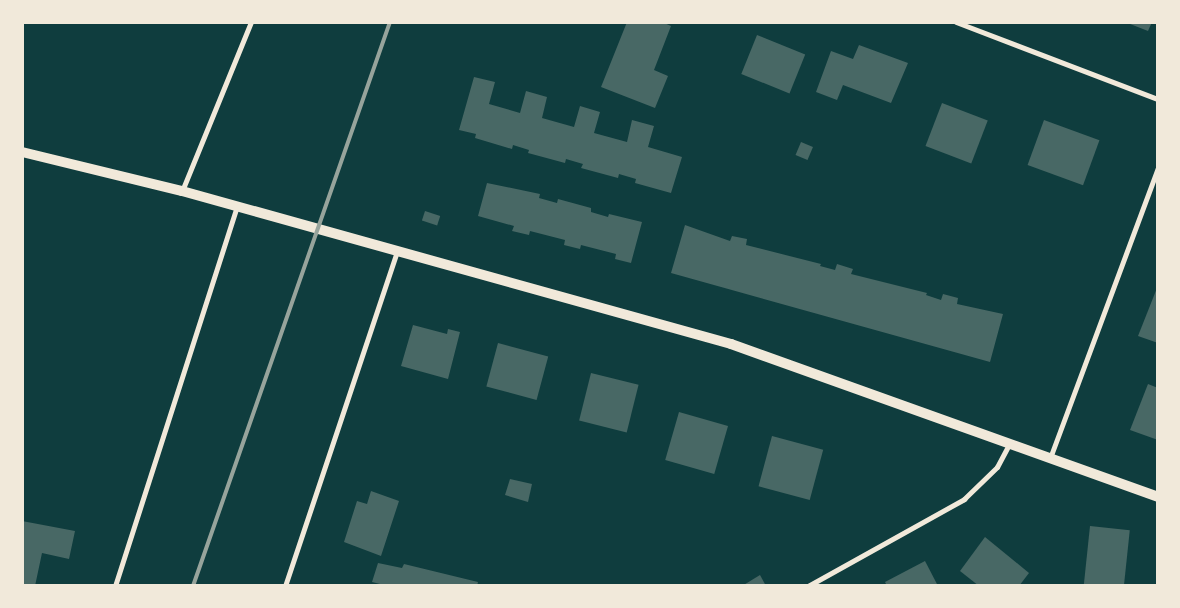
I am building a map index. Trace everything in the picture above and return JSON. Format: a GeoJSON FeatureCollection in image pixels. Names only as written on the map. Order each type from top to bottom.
{"type":"FeatureCollection","features":[{"type":"Feature","properties":{"kind":"main road"},"geometry":{"type":"LineString","coordinates":[[22,152],[182,191],[731,344],[1158,497]]}},
{"type":"Feature","properties":{"kind":"street"},"geometry":{"type":"LineString","coordinates":[[182,191],[251,22]]}},
{"type":"Feature","properties":{"kind":"street"},"geometry":{"type":"LineString","coordinates":[[956,22],[1158,99]]}},
{"type":"Feature","properties":{"kind":"street"},"geometry":{"type":"LineString","coordinates":[[1050,459],[1158,168]]}},
{"type":"Feature","properties":{"kind":"street"},"geometry":{"type":"LineString","coordinates":[[115,586],[237,206]]}},
{"type":"Feature","properties":{"kind":"street"},"geometry":{"type":"LineString","coordinates":[[285,586],[397,252]]}},
{"type":"Feature","properties":{"kind":"street"},"geometry":{"type":"LineString","coordinates":[[808,586],[964,499],[997,467],[1009,444]]}},
{"type":"Feature","properties":{"kind":"building"},"geometry":{"type":"Polygon","coordinates":[[[627,22],[662,22],[671,26],[654,70],[668,76],[655,108],[601,87],[627,22]]]}},
{"type":"Feature","properties":{"kind":"building"},"geometry":{"type":"Polygon","coordinates":[[[1125,22],[1152,22],[1148,31],[1125,22]]]}},
{"type":"Feature","properties":{"kind":"building"},"geometry":{"type":"Polygon","coordinates":[[[757,35],[805,54],[789,93],[741,74],[757,35]]]}},
{"type":"Feature","properties":{"kind":"building"},"geometry":{"type":"Polygon","coordinates":[[[859,45],[908,63],[891,103],[843,85],[837,100],[816,92],[831,51],[853,59],[859,45]]]}},
{"type":"Feature","properties":{"kind":"building"},"geometry":{"type":"Polygon","coordinates":[[[474,77],[495,82],[489,104],[520,113],[526,91],[547,97],[542,118],[574,127],[580,106],[600,112],[594,133],[627,142],[632,120],[654,126],[648,147],[682,157],[671,193],[635,183],[636,179],[619,174],[618,178],[581,168],[583,164],[566,159],[565,163],[528,153],[529,150],[513,145],[512,149],[475,138],[476,134],[459,130],[474,77]]]}},
{"type":"Feature","properties":{"kind":"building"},"geometry":{"type":"Polygon","coordinates":[[[942,103],[988,121],[971,164],[926,146],[942,103]]]}},
{"type":"Feature","properties":{"kind":"building"},"geometry":{"type":"Polygon","coordinates":[[[1044,120],[1099,140],[1083,185],[1028,165],[1044,120]]]}},
{"type":"Feature","properties":{"kind":"building"},"geometry":{"type":"Polygon","coordinates":[[[801,142],[813,147],[807,160],[796,155],[801,142]]]}},
{"type":"Feature","properties":{"kind":"building"},"geometry":{"type":"Polygon","coordinates":[[[487,183],[540,194],[539,198],[557,203],[558,199],[591,208],[591,212],[608,217],[609,214],[642,222],[631,263],[615,259],[616,254],[581,245],[580,249],[564,245],[565,240],[530,231],[529,235],[512,231],[514,226],[478,216],[487,183]]]}},
{"type":"Feature","properties":{"kind":"building"},"geometry":{"type":"Polygon","coordinates":[[[425,211],[440,216],[437,225],[422,221],[425,211]]]}},
{"type":"Feature","properties":{"kind":"building"},"geometry":{"type":"Polygon","coordinates":[[[685,225],[730,241],[732,236],[747,239],[746,245],[821,264],[820,266],[835,270],[837,264],[853,269],[851,274],[927,293],[926,295],[941,300],[943,294],[958,298],[957,304],[1003,314],[990,362],[671,273],[685,225]]]}},
{"type":"Feature","properties":{"kind":"building"},"geometry":{"type":"Polygon","coordinates":[[[1158,288],[1158,343],[1138,336],[1158,288]]]}},
{"type":"Feature","properties":{"kind":"building"},"geometry":{"type":"Polygon","coordinates":[[[413,325],[447,334],[448,329],[460,332],[448,379],[401,366],[413,325]]]}},
{"type":"Feature","properties":{"kind":"building"},"geometry":{"type":"Polygon","coordinates":[[[498,343],[548,356],[537,400],[486,386],[498,343]]]}},
{"type":"Feature","properties":{"kind":"building"},"geometry":{"type":"Polygon","coordinates":[[[591,373],[639,385],[627,432],[579,421],[591,373]]]}},
{"type":"Feature","properties":{"kind":"building"},"geometry":{"type":"Polygon","coordinates":[[[1148,384],[1158,388],[1158,440],[1130,430],[1148,384]]]}},
{"type":"Feature","properties":{"kind":"building"},"geometry":{"type":"Polygon","coordinates":[[[679,412],[728,426],[714,474],[665,460],[679,412]]]}},
{"type":"Feature","properties":{"kind":"building"},"geometry":{"type":"Polygon","coordinates":[[[772,436],[823,450],[810,500],[759,486],[772,436]]]}},
{"type":"Feature","properties":{"kind":"building"},"geometry":{"type":"Polygon","coordinates":[[[510,479],[532,484],[528,502],[505,495],[510,479]]]}},
{"type":"Feature","properties":{"kind":"building"},"geometry":{"type":"Polygon","coordinates":[[[371,491],[399,501],[381,556],[344,542],[357,501],[367,504],[371,491]]]}},
{"type":"Feature","properties":{"kind":"building"},"geometry":{"type":"Polygon","coordinates":[[[22,521],[75,531],[69,559],[42,553],[35,586],[22,586],[22,521]]]}},
{"type":"Feature","properties":{"kind":"building"},"geometry":{"type":"Polygon","coordinates":[[[1090,526],[1130,530],[1124,586],[1084,586],[1090,526]]]}},
{"type":"Feature","properties":{"kind":"building"},"geometry":{"type":"Polygon","coordinates":[[[985,537],[1029,573],[1019,586],[979,586],[960,571],[985,537]]]}},
{"type":"Feature","properties":{"kind":"building"},"geometry":{"type":"Polygon","coordinates":[[[925,561],[938,586],[887,586],[885,582],[925,561]]]}},
{"type":"Feature","properties":{"kind":"building"},"geometry":{"type":"Polygon","coordinates":[[[378,563],[402,568],[404,564],[478,582],[477,586],[388,586],[372,582],[378,563]]]}},
{"type":"Feature","properties":{"kind":"building"},"geometry":{"type":"Polygon","coordinates":[[[760,575],[766,586],[742,586],[760,575]]]}},
{"type":"Feature","properties":{"kind":"railway"},"geometry":{"type":"LineString","coordinates":[[193,586],[390,22]]}}]}
